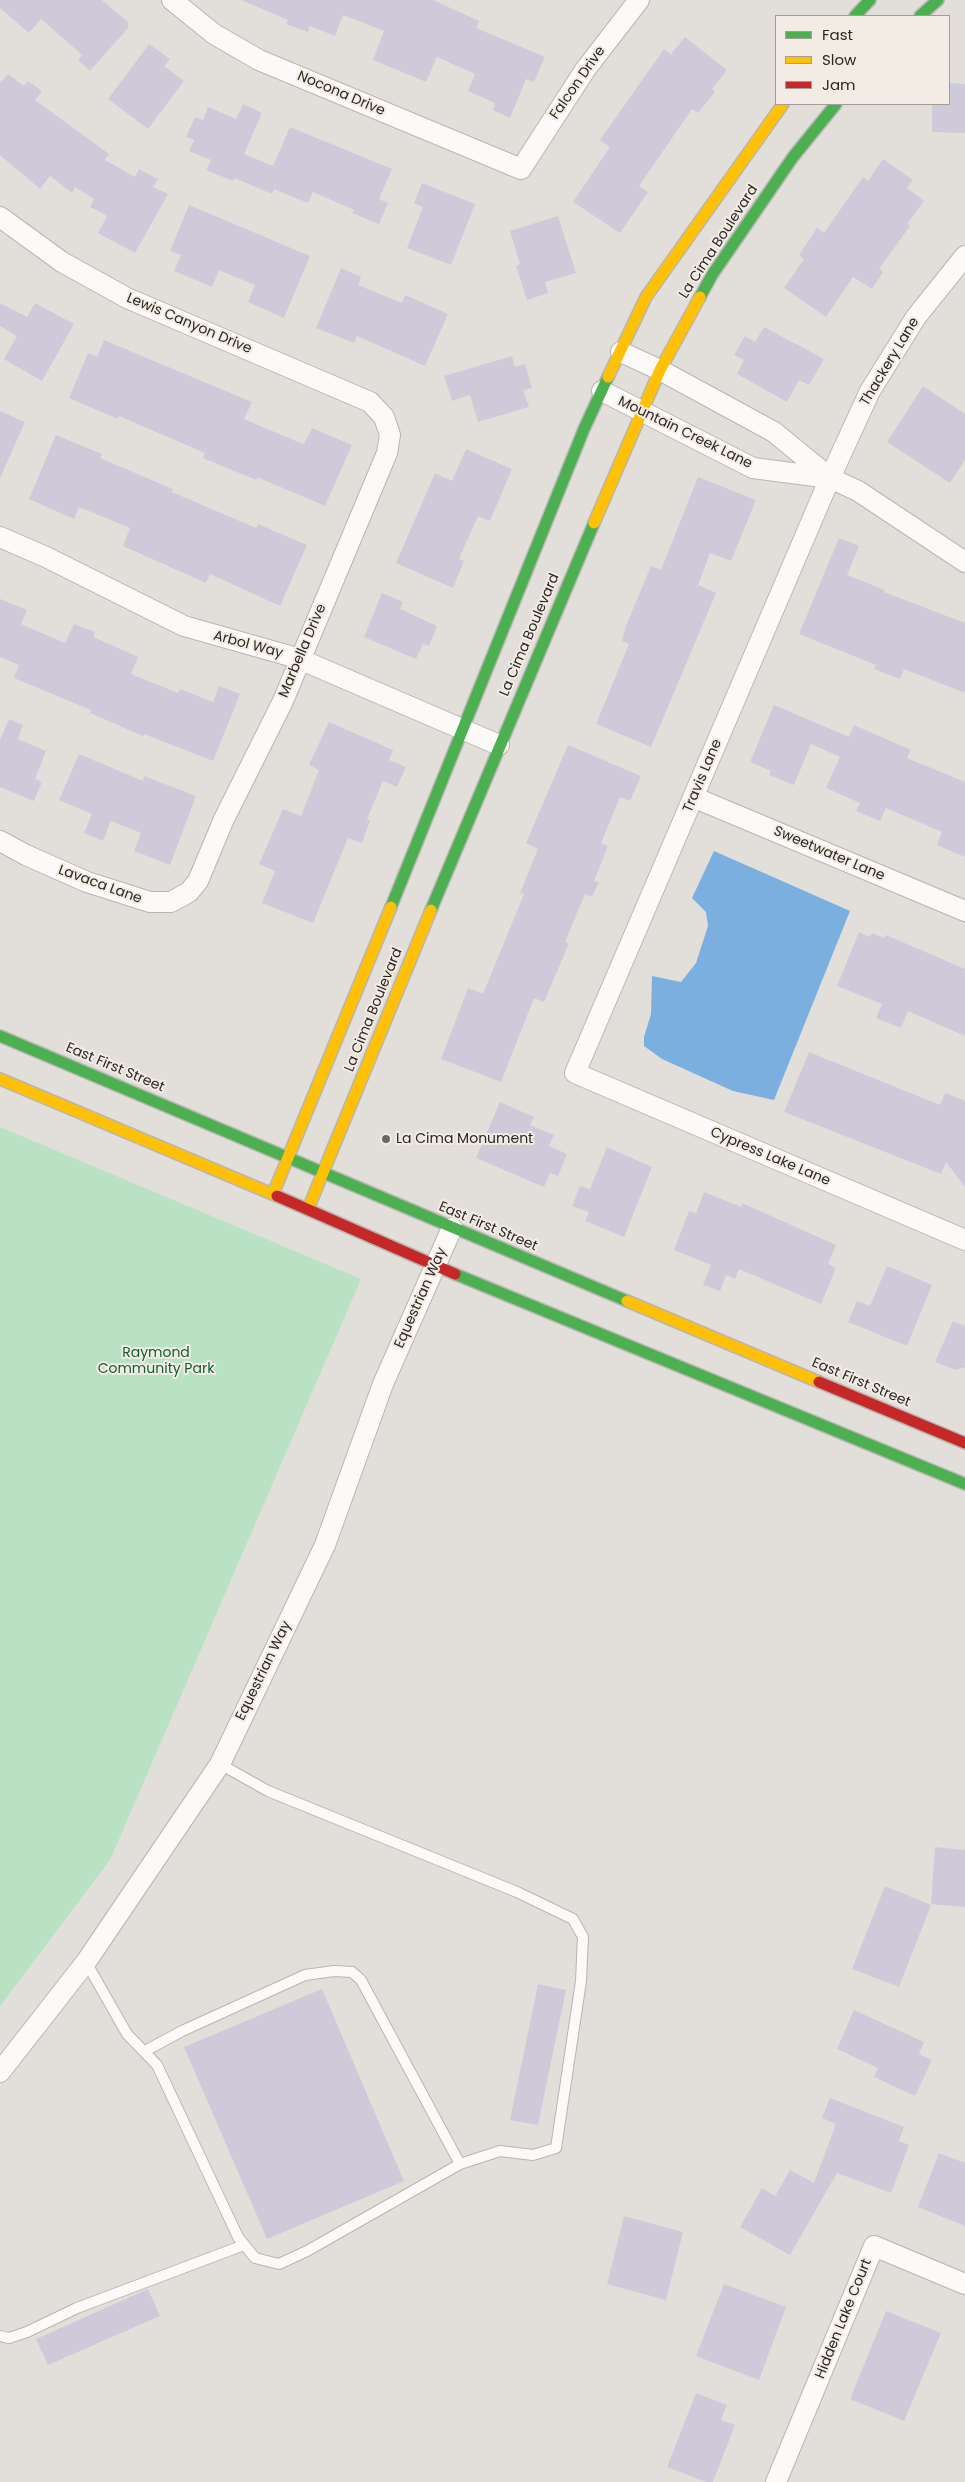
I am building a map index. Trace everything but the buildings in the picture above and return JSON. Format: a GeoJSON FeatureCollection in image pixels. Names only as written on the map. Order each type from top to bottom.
{"type":"FeatureCollection","features":[{"type":"Feature","properties":{"kind":"street","name":"Nocona Drive"},"geometry":{"type":"LineString","coordinates":[[172,0],[214,34],[259,60],[521,169]]}},
{"type":"Feature","properties":{"kind":"street","name":"Falcon Drive"},"geometry":{"type":"LineString","coordinates":[[521,169],[585,70],[639,0]]}},
{"type":"Feature","properties":{"kind":"street"},"geometry":{"type":"LineString","coordinates":[[856,15],[870,0]]}},
{"type":"Feature","properties":{"kind":"street"},"geometry":{"type":"LineString","coordinates":[[921,15],[938,0]]}},
{"type":"Feature","properties":{"kind":"street","name":"La Cima Boulevard"},"geometry":{"type":"LineString","coordinates":[[273,1194],[287,1156],[464,730],[584,429],[620,352],[646,297],[782,105]]}},
{"type":"Feature","properties":{"kind":"street","name":"La Cima Boulevard"},"geometry":{"type":"LineString","coordinates":[[308,1209],[499,745],[660,370],[712,275],[794,158],[835,105]]}},
{"type":"Feature","properties":{"kind":"street","name":"Lewis Canyon Drive"},"geometry":{"type":"LineString","coordinates":[[0,217],[62,262],[127,298],[364,399],[376,406],[384,417]]}},
{"type":"Feature","properties":{"kind":"street","name":"Thackery Lane"},"geometry":{"type":"LineString","coordinates":[[830,478],[870,391],[916,317],[965,256]]}},
{"type":"Feature","properties":{"kind":"street","name":"Mountain Creek Lane"},"geometry":{"type":"LineString","coordinates":[[620,352],[660,370],[774,432],[830,478],[858,491],[965,562]]}},
{"type":"Feature","properties":{"kind":"street","name":"Mountain Creek Lane"},"geometry":{"type":"LineString","coordinates":[[602,391],[753,468],[830,478]]}},
{"type":"Feature","properties":{"kind":"street","name":"Marbella Drive"},"geometry":{"type":"LineString","coordinates":[[198,881],[224,819],[275,718],[389,447],[390,435],[384,417]]}},
{"type":"Feature","properties":{"kind":"street","name":"Travis Lane"},"geometry":{"type":"LineString","coordinates":[[575,1073],[830,478]]}},
{"type":"Feature","properties":{"kind":"street","name":"Arbol Way"},"geometry":{"type":"LineString","coordinates":[[0,537],[46,557],[184,626],[300,660],[499,745]]}},
{"type":"Feature","properties":{"kind":"street","name":"Sweetwater Lane"},"geometry":{"type":"LineString","coordinates":[[694,797],[965,911]]}},
{"type":"Feature","properties":{"kind":"street","name":"Lavaca Lane"},"geometry":{"type":"LineString","coordinates":[[0,841],[48,866],[87,882],[150,902],[164,904],[178,900],[189,892],[198,881]]}},
{"type":"Feature","properties":{"kind":"street","name":"East First Street"},"geometry":{"type":"LineString","coordinates":[[0,1036],[965,1443]]}},
{"type":"Feature","properties":{"kind":"street","name":"Cypress Lake Lane"},"geometry":{"type":"LineString","coordinates":[[575,1073],[965,1240]]}},
{"type":"Feature","properties":{"kind":"street"},"geometry":{"type":"LineString","coordinates":[[0,1079],[308,1209],[434,1266],[965,1484]]}},
{"type":"Feature","properties":{"kind":"street","name":"Equestrian Way"},"geometry":{"type":"LineString","coordinates":[[0,2072],[86,1962],[220,1764],[325,1545],[384,1384],[452,1228]]}},
{"type":"Feature","properties":{"kind":"street","name":"Hidden Lake Court"},"geometry":{"type":"LineString","coordinates":[[776,2482],[874,2246],[965,2284]]}},
{"type":"Feature","properties":{"kind":"lane"},"geometry":{"type":"LineString","coordinates":[[86,1962],[127,2034],[157,2065],[238,2237],[255,2258],[279,2264],[307,2251],[460,2164],[500,2151],[533,2155],[556,2148],[581,1982],[583,1938],[573,1919],[517,1892],[268,1791],[220,1764]]}},
{"type":"Feature","properties":{"kind":"lane"},"geometry":{"type":"LineString","coordinates":[[145,2051],[182,2031],[305,1975],[334,1971],[352,1972],[361,1980],[460,2164]]}},
{"type":"Feature","properties":{"kind":"lane"},"geometry":{"type":"LineString","coordinates":[[0,2336],[9,2338],[27,2332],[77,2308],[244,2245]]}},
{"type":"Feature","properties":{"kind":"green space","name":"Raymond Community Park"},"geometry":{"type":"Polygon","coordinates":[[[0,1127],[361,1279],[110,1860],[0,2006],[0,1127]]]}},
{"type":"Feature","properties":{"kind":"water"},"geometry":{"type":"Polygon","coordinates":[[[714,851],[850,911],[774,1100],[733,1091],[662,1059],[644,1046],[644,1037],[651,1014],[652,976],[681,982],[696,963],[708,926],[706,912],[692,898],[714,851]]]}},
{"type":"Feature","properties":{"kind":"traffic: fast"},"geometry":{"type":"LineString","coordinates":[[856,15],[870,0]]}},
{"type":"Feature","properties":{"kind":"traffic: fast"},"geometry":{"type":"LineString","coordinates":[[921,15],[938,0]]}},
{"type":"Feature","properties":{"kind":"traffic: fast"},"geometry":{"type":"LineString","coordinates":[[700,297],[712,275],[793,157],[835,105]]}},
{"type":"Feature","properties":{"kind":"traffic: fast"},"geometry":{"type":"LineString","coordinates":[[391,907],[584,429],[608,377]]}},
{"type":"Feature","properties":{"kind":"traffic: fast"},"geometry":{"type":"LineString","coordinates":[[431,910],[594,523]]}},
{"type":"Feature","properties":{"kind":"traffic: fast"},"geometry":{"type":"LineString","coordinates":[[0,1036],[627,1301]]}},
{"type":"Feature","properties":{"kind":"traffic: fast"},"geometry":{"type":"LineString","coordinates":[[455,1274],[965,1484]]}},
{"type":"Feature","properties":{"kind":"traffic: slow"},"geometry":{"type":"LineString","coordinates":[[608,377],[646,297],[782,105]]}},
{"type":"Feature","properties":{"kind":"traffic: slow"},"geometry":{"type":"LineString","coordinates":[[594,523],[660,370],[700,297]]}},
{"type":"Feature","properties":{"kind":"traffic: slow"},"geometry":{"type":"LineString","coordinates":[[273,1194],[391,907]]}},
{"type":"Feature","properties":{"kind":"traffic: slow"},"geometry":{"type":"LineString","coordinates":[[308,1209],[431,910]]}},
{"type":"Feature","properties":{"kind":"traffic: slow"},"geometry":{"type":"LineString","coordinates":[[0,1079],[277,1196]]}},
{"type":"Feature","properties":{"kind":"traffic: slow"},"geometry":{"type":"LineString","coordinates":[[627,1301],[819,1382]]}},
{"type":"Feature","properties":{"kind":"traffic: jam"},"geometry":{"type":"LineString","coordinates":[[277,1196],[455,1274]]}},
{"type":"Feature","properties":{"kind":"traffic: jam"},"geometry":{"type":"LineString","coordinates":[[819,1382],[965,1443]]}},
{"type":"Feature","properties":{"kind":"place","name":"La Cima Monument"},"geometry":{"type":"Point","coordinates":[386,1139]}}]}
